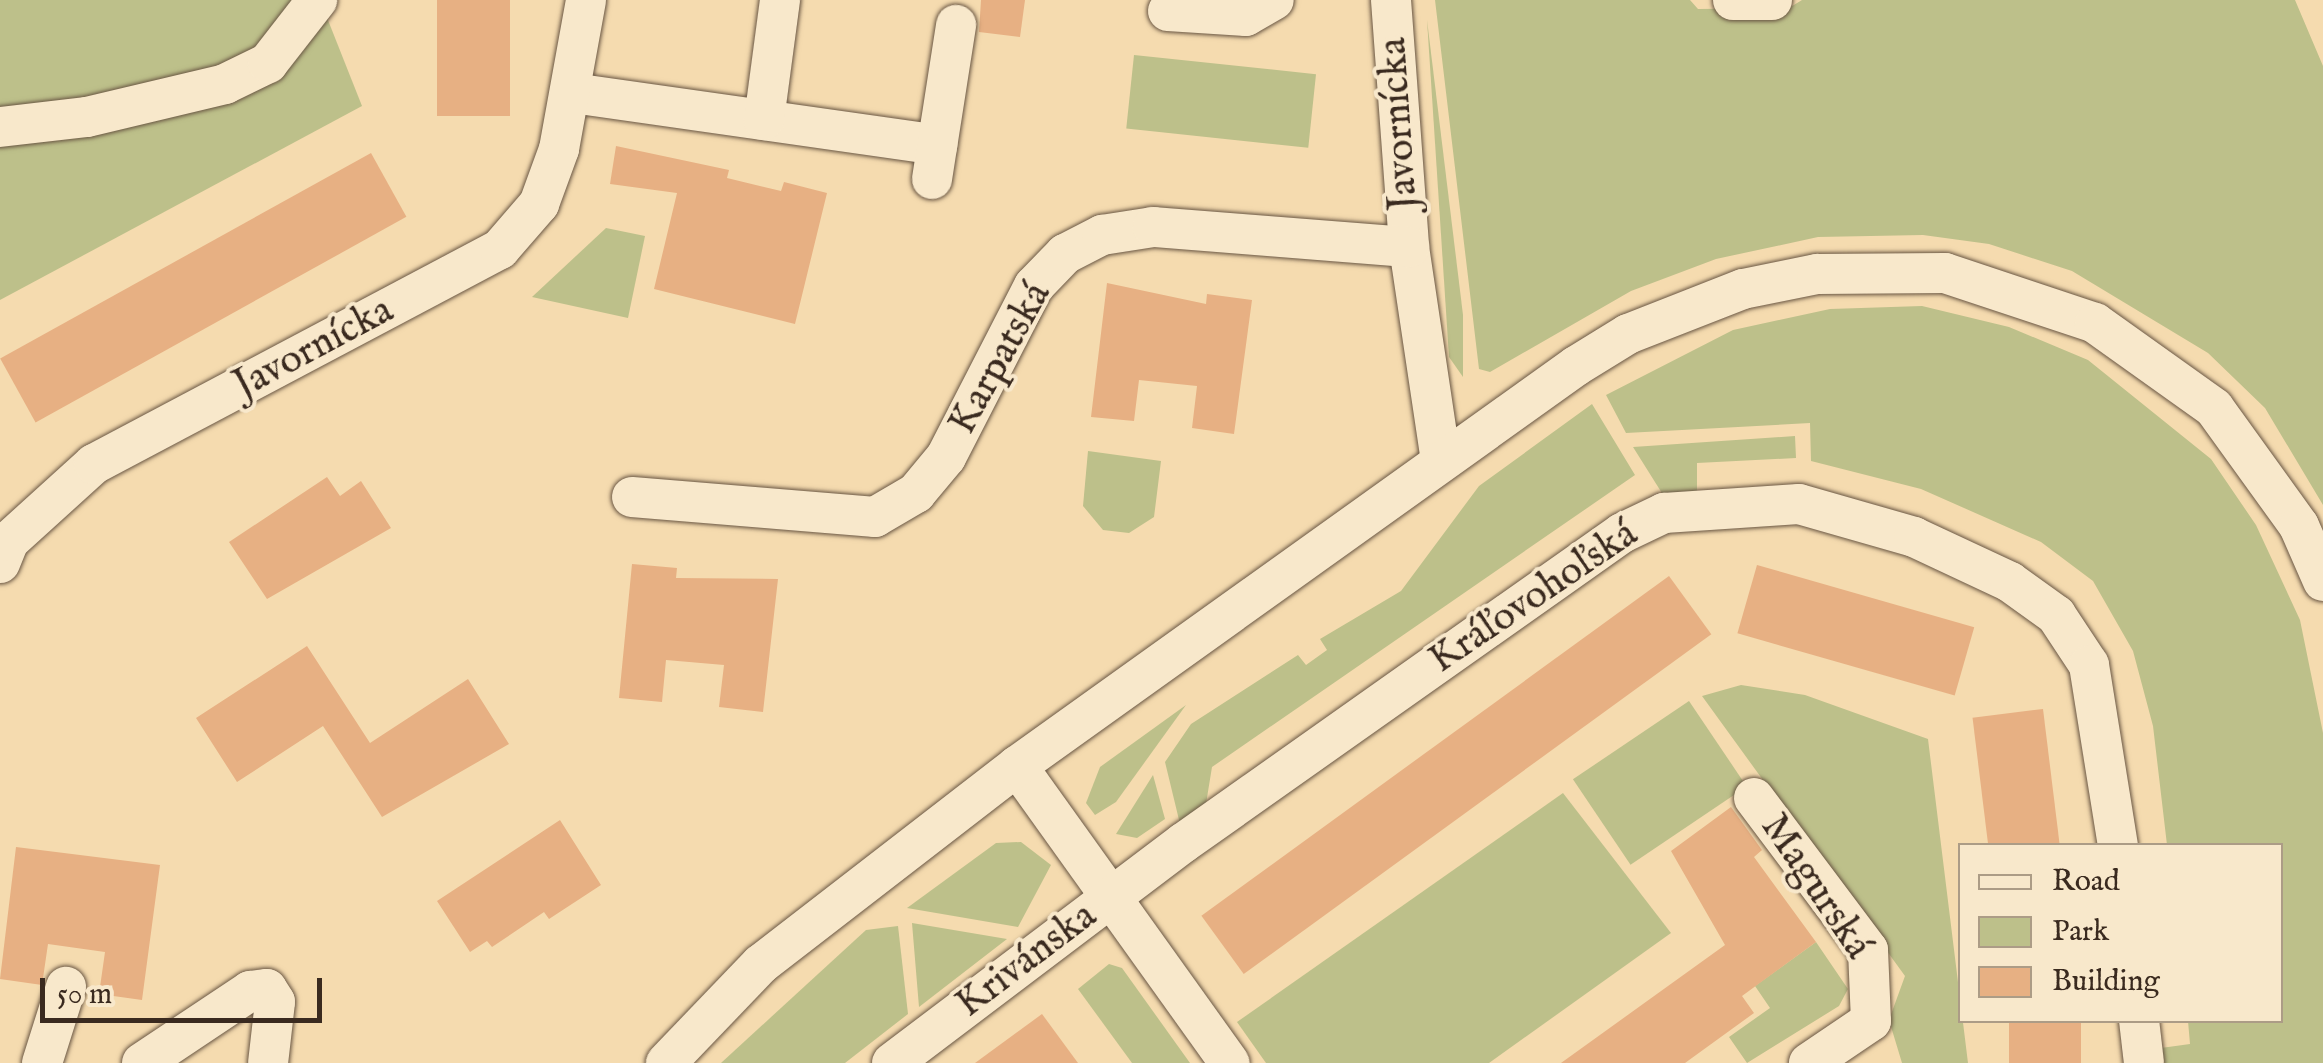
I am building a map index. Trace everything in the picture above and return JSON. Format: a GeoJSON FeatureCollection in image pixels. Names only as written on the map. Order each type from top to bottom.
{"type":"FeatureCollection","features":[{"type":"Feature","properties":{"kind":"street"},"geometry":{"type":"LineString","coordinates":[[0,127],[87,117],[224,84],[268,63],[317,0]]}},
{"type":"Feature","properties":{"kind":"street","name":"Javornícka"},"geometry":{"type":"LineString","coordinates":[[0,563],[8,540],[94,464],[500,249],[539,204],[573,93],[586,0]]}},
{"type":"Feature","properties":{"kind":"street"},"geometry":{"type":"LineString","coordinates":[[764,120],[780,0]]}},
{"type":"Feature","properties":{"kind":"street"},"geometry":{"type":"LineString","coordinates":[[1168,12],[1246,16],[1274,0]]}},
{"type":"Feature","properties":{"kind":"street","name":"Javornícka"},"geometry":{"type":"LineString","coordinates":[[1391,0],[1409,247]]}},
{"type":"Feature","properties":{"kind":"street"},"geometry":{"type":"LineString","coordinates":[[1733,0],[1772,0]]}},
{"type":"Feature","properties":{"kind":"street"},"geometry":{"type":"LineString","coordinates":[[573,93],[764,120],[935,162],[956,25]]}},
{"type":"Feature","properties":{"kind":"street","name":"Karpatská"},"geometry":{"type":"LineString","coordinates":[[632,496],[875,517],[916,493],[946,457],[1034,286],[1065,254],[1102,235],[1153,227],[1409,247]]}},
{"type":"Feature","properties":{"kind":"street"},"geometry":{"type":"LineString","coordinates":[[1409,247],[1441,462]]}},
{"type":"Feature","properties":{"kind":"street"},"geometry":{"type":"LineString","coordinates":[[666,1063],[760,964],[1017,766],[1576,366],[1675,313],[1817,274],[1945,273],[2094,323],[2162,365],[2214,408],[2258,460],[2323,581]]}},
{"type":"Feature","properties":{"kind":"street","name":"Kráľovohoľská"},"geometry":{"type":"LineString","coordinates":[[1114,896],[1622,533],[1664,513],[1744,506],[1800,504],[1914,536],[2010,582],[2056,615],[2089,665],[2118,843]]}},
{"type":"Feature","properties":{"kind":"street"},"geometry":{"type":"LineString","coordinates":[[1017,766],[1114,896],[1230,1063]]}},
{"type":"Feature","properties":{"kind":"street","name":"Magurská"},"geometry":{"type":"LineString","coordinates":[[1754,798],[1868,950],[1871,1022],[1809,1063]]}},
{"type":"Feature","properties":{"kind":"street","name":"Krivánska"},"geometry":{"type":"LineString","coordinates":[[892,1063],[1114,896]]}},
{"type":"Feature","properties":{"kind":"street"},"geometry":{"type":"LineString","coordinates":[[42,1063],[66,987]]}},
{"type":"Feature","properties":{"kind":"street"},"geometry":{"type":"LineString","coordinates":[[142,1063],[250,991],[267,988],[274,1002],[268,1063]]}},
{"type":"Feature","properties":{"kind":"street"},"geometry":{"type":"LineString","coordinates":[[2139,1023],[2144,1063]]}},
{"type":"Feature","properties":{"kind":"green space"},"geometry":{"type":"Polygon","coordinates":[[[0,0],[320,0],[362,106],[0,300],[0,0]]]}},
{"type":"Feature","properties":{"kind":"green space"},"geometry":{"type":"Polygon","coordinates":[[[1435,0],[1690,0],[1698,9],[1789,8],[1802,0],[2295,0],[2323,66],[2323,505],[2265,408],[2208,353],[2072,271],[1989,244],[1923,235],[1818,237],[1716,259],[1631,291],[1490,372],[1479,369],[1435,0]]]}},
{"type":"Feature","properties":{"kind":"green space"},"geometry":{"type":"Polygon","coordinates":[[[1427,20],[1463,315],[1463,377],[1449,357],[1427,20]]]}},
{"type":"Feature","properties":{"kind":"green space"},"geometry":{"type":"Polygon","coordinates":[[[1134,55],[1316,74],[1308,148],[1126,129],[1134,55]]]}},
{"type":"Feature","properties":{"kind":"green space"},"geometry":{"type":"Polygon","coordinates":[[[606,228],[645,236],[628,318],[532,297],[606,228]]]}},
{"type":"Feature","properties":{"kind":"green space"},"geometry":{"type":"Polygon","coordinates":[[[1922,306],[2009,327],[2088,360],[2211,459],[2256,525],[2300,620],[2323,733],[2323,1063],[2163,1063],[2161,1048],[2190,1044],[2188,1023],[2283,1023],[2283,843],[2167,843],[2153,726],[2133,651],[2093,581],[2041,542],[1921,489],[1811,461],[1810,423],[1626,433],[1606,395],[1733,330],[1830,309],[1922,306]]]}},
{"type":"Feature","properties":{"kind":"green space"},"geometry":{"type":"Polygon","coordinates":[[[1592,404],[1635,475],[1212,767],[1205,810],[1180,824],[1165,762],[1191,724],[1298,655],[1306,665],[1327,650],[1320,639],[1401,591],[1479,486],[1592,404]]]}},
{"type":"Feature","properties":{"kind":"green space"},"geometry":{"type":"Polygon","coordinates":[[[1795,436],[1796,458],[1697,463],[1697,492],[1665,498],[1633,447],[1795,436]]]}},
{"type":"Feature","properties":{"kind":"green space"},"geometry":{"type":"Polygon","coordinates":[[[1088,451],[1161,461],[1154,517],[1129,533],[1103,530],[1083,506],[1088,451]]]}},
{"type":"Feature","properties":{"kind":"green space"},"geometry":{"type":"Polygon","coordinates":[[[1741,685],[1805,695],[1928,739],[1958,982],[1958,1023],[1963,1023],[1968,1063],[1902,1063],[1889,1020],[1905,976],[1702,696],[1741,685]]]}},
{"type":"Feature","properties":{"kind":"green space"},"geometry":{"type":"Polygon","coordinates":[[[1689,701],[1747,786],[1631,865],[1573,779],[1689,701]]]}},
{"type":"Feature","properties":{"kind":"green space"},"geometry":{"type":"Polygon","coordinates":[[[1186,705],[1116,802],[1095,815],[1086,803],[1100,767],[1186,705]]]}},
{"type":"Feature","properties":{"kind":"green space"},"geometry":{"type":"Polygon","coordinates":[[[1153,775],[1165,819],[1137,838],[1116,834],[1153,775]]]}},
{"type":"Feature","properties":{"kind":"green space"},"geometry":{"type":"Polygon","coordinates":[[[1563,793],[1671,933],[1489,1063],[1266,1063],[1237,1022],[1563,793]]]}},
{"type":"Feature","properties":{"kind":"green space"},"geometry":{"type":"Polygon","coordinates":[[[1021,842],[1051,865],[1018,927],[907,908],[996,843],[1021,842]]]}},
{"type":"Feature","properties":{"kind":"green space"},"geometry":{"type":"Polygon","coordinates":[[[912,923],[1007,939],[919,1007],[912,923]]]}},
{"type":"Feature","properties":{"kind":"green space"},"geometry":{"type":"Polygon","coordinates":[[[898,926],[908,1014],[845,1063],[721,1063],[866,930],[898,926]]]}},
{"type":"Feature","properties":{"kind":"green space"},"geometry":{"type":"Polygon","coordinates":[[[1816,942],[1848,989],[1839,1006],[1747,1063],[1729,1037],[1770,1008],[1755,986],[1816,942]]]}},
{"type":"Feature","properties":{"kind":"green space"},"geometry":{"type":"Polygon","coordinates":[[[1109,964],[1122,968],[1190,1063],[1132,1063],[1078,989],[1109,964]]]}},
{"type":"Feature","properties":{"kind":"building"},"geometry":{"type":"Polygon","coordinates":[[[437,0],[510,0],[510,116],[437,116],[437,0]]]}},
{"type":"Feature","properties":{"kind":"building"},"geometry":{"type":"Polygon","coordinates":[[[981,0],[1025,0],[1020,37],[979,32],[981,0]]]}},
{"type":"Feature","properties":{"kind":"building"},"geometry":{"type":"Polygon","coordinates":[[[616,146],[729,170],[727,178],[781,191],[784,182],[827,193],[795,324],[654,289],[677,193],[610,184],[616,146]]]}},
{"type":"Feature","properties":{"kind":"building"},"geometry":{"type":"Polygon","coordinates":[[[371,153],[406,217],[36,422],[0,359],[371,153]]]}},
{"type":"Feature","properties":{"kind":"building"},"geometry":{"type":"Polygon","coordinates":[[[1107,283],[1206,304],[1207,294],[1252,300],[1234,434],[1192,428],[1197,386],[1139,380],[1134,421],[1091,417],[1107,283]]]}},
{"type":"Feature","properties":{"kind":"building"},"geometry":{"type":"Polygon","coordinates":[[[327,477],[340,496],[361,481],[391,528],[267,599],[229,542],[327,477]]]}},
{"type":"Feature","properties":{"kind":"building"},"geometry":{"type":"Polygon","coordinates":[[[632,564],[677,568],[676,578],[778,579],[763,712],[719,707],[724,665],[666,660],[662,702],[619,698],[632,564]]]}},
{"type":"Feature","properties":{"kind":"building"},"geometry":{"type":"Polygon","coordinates":[[[1757,565],[1974,627],[1955,696],[1737,633],[1757,565]]]}},
{"type":"Feature","properties":{"kind":"building"},"geometry":{"type":"Polygon","coordinates":[[[1669,576],[1711,634],[1244,974],[1201,916],[1669,576]]]}},
{"type":"Feature","properties":{"kind":"building"},"geometry":{"type":"Polygon","coordinates":[[[307,646],[370,743],[468,679],[509,744],[382,817],[323,726],[237,782],[196,718],[307,646]]]}},
{"type":"Feature","properties":{"kind":"building"},"geometry":{"type":"Polygon","coordinates":[[[2043,709],[2059,843],[1988,843],[1973,718],[2043,709]]]}},
{"type":"Feature","properties":{"kind":"building"},"geometry":{"type":"Polygon","coordinates":[[[1731,807],[1762,850],[1754,857],[1816,942],[1742,996],[1754,1013],[1685,1063],[1561,1063],[1725,945],[1671,851],[1731,807]]]}},
{"type":"Feature","properties":{"kind":"building"},"geometry":{"type":"Polygon","coordinates":[[[560,820],[601,885],[549,919],[544,912],[492,947],[487,941],[470,952],[437,901],[560,820]]]}},
{"type":"Feature","properties":{"kind":"building"},"geometry":{"type":"Polygon","coordinates":[[[16,847],[160,865],[142,1000],[99,994],[105,952],[48,944],[42,985],[0,979],[16,847]]]}},
{"type":"Feature","properties":{"kind":"building"},"geometry":{"type":"Polygon","coordinates":[[[1042,1014],[1078,1063],[975,1063],[1042,1014]]]}},
{"type":"Feature","properties":{"kind":"building"},"geometry":{"type":"Polygon","coordinates":[[[2009,1023],[2081,1023],[2081,1063],[2009,1063],[2009,1023]]]}}]}
